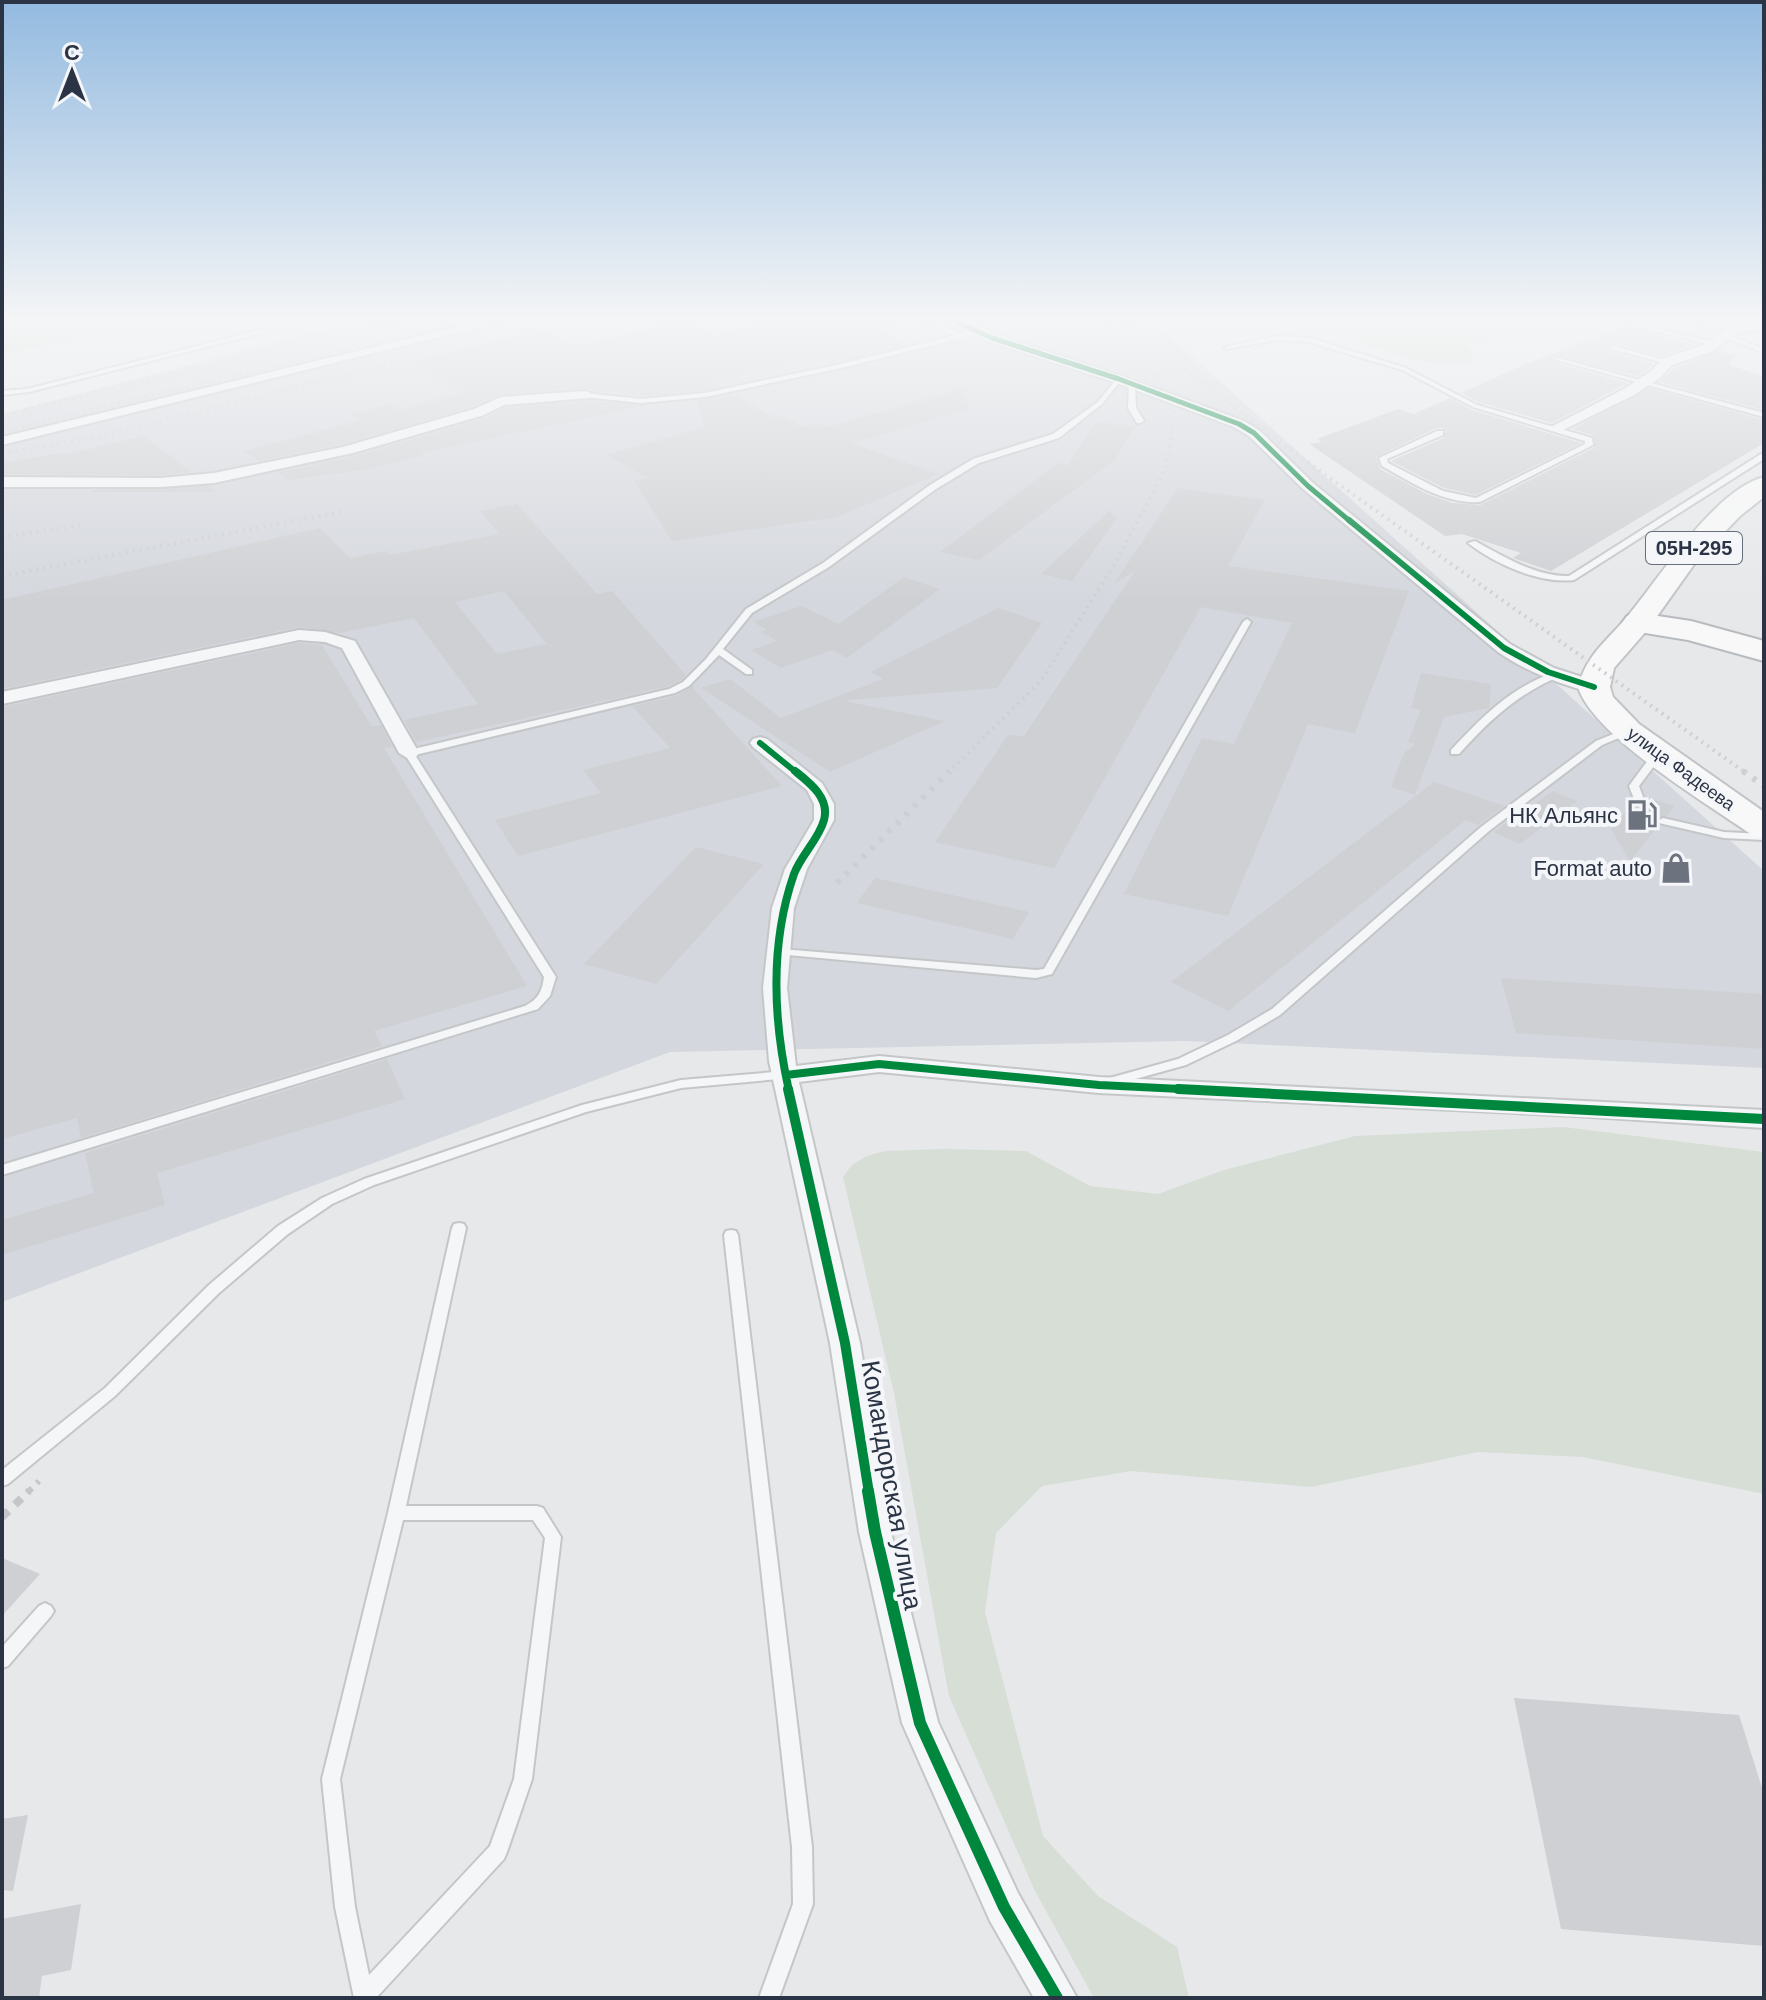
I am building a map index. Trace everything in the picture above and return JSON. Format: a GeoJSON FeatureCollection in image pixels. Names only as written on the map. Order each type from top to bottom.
{"type":"FeatureCollection","features":[{"type":"Feature","properties":{"kind":"highway"},"geometry":{"type":"LineString","coordinates":[[1691,631],[1736,631],[1759,624],[1764,615]]}},
{"type":"Feature","properties":{"kind":"highway"},"geometry":{"type":"LineString","coordinates":[[1638,623],[1691,631],[1764,651]]}},
{"type":"Feature","properties":{"kind":"main road","name":"05Н-295"},"geometry":{"type":"LineString","coordinates":[[1638,623],[1685,557],[1731,510],[1764,485]]}},
{"type":"Feature","properties":{"kind":"main road"},"geometry":{"type":"LineString","coordinates":[[1594,687],[1599,666],[1638,623]]}},
{"type":"Feature","properties":{"kind":"main road","name":"улица Фадеева"},"geometry":{"type":"LineString","coordinates":[[1594,687],[1598,700],[1628,731],[1764,828]]}},
{"type":"Feature","properties":{"kind":"street"},"geometry":{"type":"LineString","coordinates":[[2,441],[108,415]]}},
{"type":"Feature","properties":{"kind":"street"},"geometry":{"type":"LineString","coordinates":[[2,482],[212,479],[348,449],[467,415]]}},
{"type":"Feature","properties":{"kind":"street"},"geometry":{"type":"LineString","coordinates":[[1218,415],[1254,433],[1308,486],[1504,648],[1525,663],[1553,676],[1594,687]]}},
{"type":"Feature","properties":{"kind":"street"},"geometry":{"type":"LineString","coordinates":[[1556,428],[1580,415]]}},
{"type":"Feature","properties":{"kind":"street"},"geometry":{"type":"LineString","coordinates":[[2,698],[299,635],[315,635],[335,638],[349,645],[409,753]]}},
{"type":"Feature","properties":{"kind":"street","name":"Командорская улица"},"geometry":{"type":"LineString","coordinates":[[760,743],[815,787],[824,804],[824,820],[796,869],[783,908],[775,988],[786,1075],[845,1343],[875,1532],[920,1723],[1004,1907],[1057,1998]]}},
{"type":"Feature","properties":{"kind":"street"},"geometry":{"type":"LineString","coordinates":[[786,1075],[879,1064],[1099,1085],[1560,1106],[1764,1119]]}},
{"type":"Feature","properties":{"kind":"lane"},"geometry":{"type":"LineString","coordinates":[[2,1170],[529,1009],[541,1002],[548,993],[550,977],[409,753],[672,691],[694,676],[749,611],[826,565],[933,487],[976,461],[1056,436],[1087,415]]}},
{"type":"Feature","properties":{"kind":"lane"},"geometry":{"type":"LineString","coordinates":[[1137,415],[1140,421]]}},
{"type":"Feature","properties":{"kind":"lane"},"geometry":{"type":"LineString","coordinates":[[1440,433],[1383,458],[1385,464],[1439,495],[1460,500],[1477,500],[1589,445],[1589,440],[1509,415]]}},
{"type":"Feature","properties":{"kind":"lane"},"geometry":{"type":"LineString","coordinates":[[1472,543],[1538,576],[1555,580],[1571,578],[1764,456]]}},
{"type":"Feature","properties":{"kind":"lane"},"geometry":{"type":"LineString","coordinates":[[781,952],[1036,974],[1048,971],[1247,622]]}},
{"type":"Feature","properties":{"kind":"lane"},"geometry":{"type":"LineString","coordinates":[[717,649],[749,672]]}},
{"type":"Feature","properties":{"kind":"lane"},"geometry":{"type":"LineString","coordinates":[[1455,752],[1497,707],[1529,686],[1553,676]]}},
{"type":"Feature","properties":{"kind":"lane"},"geometry":{"type":"LineString","coordinates":[[1099,1085],[1182,1062],[1276,1012],[1485,829],[1599,743],[1628,731]]}},
{"type":"Feature","properties":{"kind":"lane"},"geometry":{"type":"LineString","coordinates":[[1638,797],[1634,786],[1658,754]]}},
{"type":"Feature","properties":{"kind":"lane"},"geometry":{"type":"LineString","coordinates":[[1663,821],[1724,835],[1764,837]]}},
{"type":"Feature","properties":{"kind":"lane"},"geometry":{"type":"LineString","coordinates":[[2,1479],[110,1392],[214,1289],[283,1230],[327,1201],[369,1182],[582,1109],[681,1084],[786,1075]]}},
{"type":"Feature","properties":{"kind":"lane"},"geometry":{"type":"LineString","coordinates":[[364,1997],[345,1907],[331,1779],[396,1513],[459,1228]]}},
{"type":"Feature","properties":{"kind":"lane"},"geometry":{"type":"LineString","coordinates":[[731,1235],[802,1847],[803,1904],[769,1998]]}},
{"type":"Feature","properties":{"kind":"lane"},"geometry":{"type":"LineString","coordinates":[[364,1997],[497,1852],[523,1779],[553,1537],[537,1513],[396,1513]]}},
{"type":"Feature","properties":{"kind":"lane"},"geometry":{"type":"LineString","coordinates":[[2,1660],[45,1611]]}},
{"type":"Feature","properties":{"kind":"shaded area"},"geometry":{"type":"Polygon","coordinates":[[[2,415],[1258,415],[1764,871],[1764,1068],[1185,1041],[670,1052],[2,1302],[2,415]]]}},
{"type":"Feature","properties":{"kind":"shaded area"},"geometry":{"type":"Polygon","coordinates":[[[1563,1127],[1764,1152],[1764,1494],[1583,1457],[1478,1452],[1311,1487],[1131,1471],[1042,1486],[996,1533],[985,1612],[1043,1836],[1098,1896],[1177,1947],[1189,1998],[1094,1998],[1035,1891],[949,1696],[894,1393],[843,1177],[852,1165],[867,1156],[885,1151],[1026,1151],[1090,1186],[1158,1194],[1224,1170],[1355,1136],[1563,1127]]]}},
{"type":"Feature","properties":{"kind":"building"},"geometry":{"type":"Polygon","coordinates":[[[353,415],[441,415],[342,444],[259,461],[244,451],[362,420],[353,415]]]}},
{"type":"Feature","properties":{"kind":"building"},"geometry":{"type":"Polygon","coordinates":[[[490,415],[600,415],[421,453],[424,456],[368,469],[289,480],[277,473],[354,456],[490,415]]]}},
{"type":"Feature","properties":{"kind":"building"},"geometry":{"type":"Polygon","coordinates":[[[701,415],[782,416],[804,427],[819,423],[827,427],[869,415],[947,415],[851,443],[938,474],[837,517],[672,541],[634,481],[649,478],[606,455],[704,427],[701,415]]]}},
{"type":"Feature","properties":{"kind":"building"},"geometry":{"type":"Polygon","coordinates":[[[1381,415],[1490,415],[1581,443],[1476,495],[1444,488],[1391,461],[1444,438],[1446,431],[1443,428],[1436,428],[1376,457],[1380,469],[1427,494],[1453,503],[1480,505],[1594,448],[1593,435],[1572,429],[1598,415],[1747,415],[1764,420],[1764,443],[1551,571],[1513,558],[1521,553],[1462,534],[1445,536],[1309,444],[1322,442],[1317,439],[1381,415]]]}},
{"type":"Feature","properties":{"kind":"building"},"geometry":{"type":"Polygon","coordinates":[[[1525,415],[1567,415],[1552,423],[1525,415]]]}},
{"type":"Feature","properties":{"kind":"building"},"geometry":{"type":"Polygon","coordinates":[[[1096,422],[1135,426],[1115,460],[979,560],[940,552],[1058,463],[1068,465],[1096,422]]]}},
{"type":"Feature","properties":{"kind":"building"},"geometry":{"type":"Polygon","coordinates":[[[144,436],[191,472],[161,475],[2,474],[2,463],[63,455],[144,436]]]}},
{"type":"Feature","properties":{"kind":"building"},"geometry":{"type":"Polygon","coordinates":[[[209,486],[216,492],[91,492],[93,490],[209,486]]]}},
{"type":"Feature","properties":{"kind":"building"},"geometry":{"type":"Polygon","coordinates":[[[1178,488],[1265,500],[1228,566],[1409,591],[1355,733],[1308,724],[1228,916],[1124,894],[1202,738],[1234,744],[1292,623],[1201,607],[1054,868],[935,842],[1008,735],[1024,736],[1135,571],[1114,584],[1178,488]]]}},
{"type":"Feature","properties":{"kind":"building"},"geometry":{"type":"Polygon","coordinates":[[[517,504],[597,594],[612,591],[686,675],[668,686],[416,742],[404,720],[478,704],[414,618],[340,633],[298,627],[2,689],[2,600],[320,528],[350,558],[387,551],[390,555],[499,534],[480,511],[517,504]],[[504,591],[455,602],[497,654],[547,644],[504,591]]]}},
{"type":"Feature","properties":{"kind":"building"},"geometry":{"type":"Polygon","coordinates":[[[1109,511],[1117,518],[1072,581],[1041,574],[1109,511]]]}},
{"type":"Feature","properties":{"kind":"building"},"geometry":{"type":"Polygon","coordinates":[[[904,577],[940,589],[847,658],[832,650],[781,668],[751,650],[777,641],[761,632],[767,630],[754,622],[801,606],[839,624],[904,577]]]}},
{"type":"Feature","properties":{"kind":"building"},"geometry":{"type":"Polygon","coordinates":[[[999,608],[1042,623],[997,688],[849,700],[945,721],[830,772],[701,688],[730,679],[781,718],[883,679],[870,672],[999,608]]]}},
{"type":"Feature","properties":{"kind":"building"},"geometry":{"type":"Polygon","coordinates":[[[299,643],[322,645],[372,727],[381,725],[392,747],[384,748],[527,986],[374,1031],[382,1046],[81,1138],[77,1118],[2,1139],[2,707],[299,643]]]}},
{"type":"Feature","properties":{"kind":"building"},"geometry":{"type":"Polygon","coordinates":[[[1421,673],[1491,684],[1489,708],[1444,717],[1415,795],[1391,787],[1404,753],[1415,744],[1408,742],[1421,710],[1411,708],[1421,673]]]}},
{"type":"Feature","properties":{"kind":"building"},"geometry":{"type":"Polygon","coordinates":[[[694,685],[694,689],[782,786],[518,856],[495,820],[601,793],[583,770],[670,748],[632,706],[676,696],[694,685]]]}},
{"type":"Feature","properties":{"kind":"building"},"geometry":{"type":"Polygon","coordinates":[[[1434,782],[1504,806],[1478,825],[1466,820],[1228,1011],[1171,982],[1434,782]]]}},
{"type":"Feature","properties":{"kind":"building"},"geometry":{"type":"Polygon","coordinates":[[[1553,791],[1577,801],[1520,844],[1493,832],[1553,791]]]}},
{"type":"Feature","properties":{"kind":"building"},"geometry":{"type":"Polygon","coordinates":[[[1646,797],[1674,806],[1667,816],[1656,818],[1658,826],[1630,861],[1611,829],[1634,802],[1640,803],[1646,797]]]}},
{"type":"Feature","properties":{"kind":"building"},"geometry":{"type":"Polygon","coordinates":[[[696,847],[764,864],[656,984],[584,964],[696,847]]]}},
{"type":"Feature","properties":{"kind":"building"},"geometry":{"type":"Polygon","coordinates":[[[875,878],[1029,912],[1013,939],[857,903],[875,878]]]}},
{"type":"Feature","properties":{"kind":"building"},"geometry":{"type":"Polygon","coordinates":[[[1501,978],[1764,994],[1764,1049],[1516,1033],[1501,978]]]}},
{"type":"Feature","properties":{"kind":"building"},"geometry":{"type":"Polygon","coordinates":[[[387,1059],[405,1099],[157,1173],[165,1205],[2,1255],[2,1220],[94,1193],[85,1153],[387,1059]]]}},
{"type":"Feature","properties":{"kind":"building"},"geometry":{"type":"Polygon","coordinates":[[[2,1558],[40,1574],[2,1616],[2,1558]]]}},
{"type":"Feature","properties":{"kind":"building"},"geometry":{"type":"Polygon","coordinates":[[[1514,1698],[1739,1715],[1764,1794],[1764,1946],[1561,1929],[1514,1698]]]}},
{"type":"Feature","properties":{"kind":"building"},"geometry":{"type":"Polygon","coordinates":[[[28,1815],[13,1891],[2,1890],[2,1819],[28,1815]]]}},
{"type":"Feature","properties":{"kind":"building"},"geometry":{"type":"Polygon","coordinates":[[[81,1904],[71,1970],[42,1976],[39,1998],[2,1998],[2,1919],[81,1904]]]}},
{"type":"Feature","properties":{"kind":"railway"},"geometry":{"type":"LineString","coordinates":[[2,420],[21,415]]}},
{"type":"Feature","properties":{"kind":"railway"},"geometry":{"type":"LineString","coordinates":[[2,432],[70,415]]}},
{"type":"Feature","properties":{"kind":"railway"},"geometry":{"type":"LineString","coordinates":[[2,454],[98,437],[185,415]]}},
{"type":"Feature","properties":{"kind":"railway"},"geometry":{"type":"LineString","coordinates":[[948,773],[1041,681],[1114,565],[1165,470],[1175,415]]}},
{"type":"Feature","properties":{"kind":"railway"},"geometry":{"type":"LineString","coordinates":[[1245,415],[1746,773]]}},
{"type":"Feature","properties":{"kind":"railway"},"geometry":{"type":"LineString","coordinates":[[2,576],[342,512]]}},
{"type":"Feature","properties":{"kind":"railway"},"geometry":{"type":"LineString","coordinates":[[2,537],[82,525]]}},
{"type":"Feature","properties":{"kind":"railway"},"geometry":{"type":"LineString","coordinates":[[837,883],[950,771]]}},
{"type":"Feature","properties":{"kind":"railway"},"geometry":{"type":"LineString","coordinates":[[1743,771],[1764,786]]}},
{"type":"Feature","properties":{"kind":"cycle path"},"geometry":{"type":"LineString","coordinates":[[1216,415],[1254,433],[1308,486],[1504,648],[1548,672],[1594,687]]}},
{"type":"Feature","properties":{"kind":"cycle path"},"geometry":{"type":"LineString","coordinates":[[760,743],[815,787],[824,804],[824,820],[796,869],[783,908],[775,988],[782,1061],[845,1343],[875,1532],[920,1723],[1004,1907],[1057,1998]]}},
{"type":"Feature","properties":{"kind":"cycle path"},"geometry":{"type":"LineString","coordinates":[[786,1075],[879,1064],[1099,1085],[1764,1119]]}},
{"type":"Feature","properties":{"kind":"place","name":"НК Альянс"},"geometry":{"type":"Point","coordinates":[1642,815]}},
{"type":"Feature","properties":{"kind":"place","name":"Format auto"},"geometry":{"type":"Point","coordinates":[1676,868]}}]}
